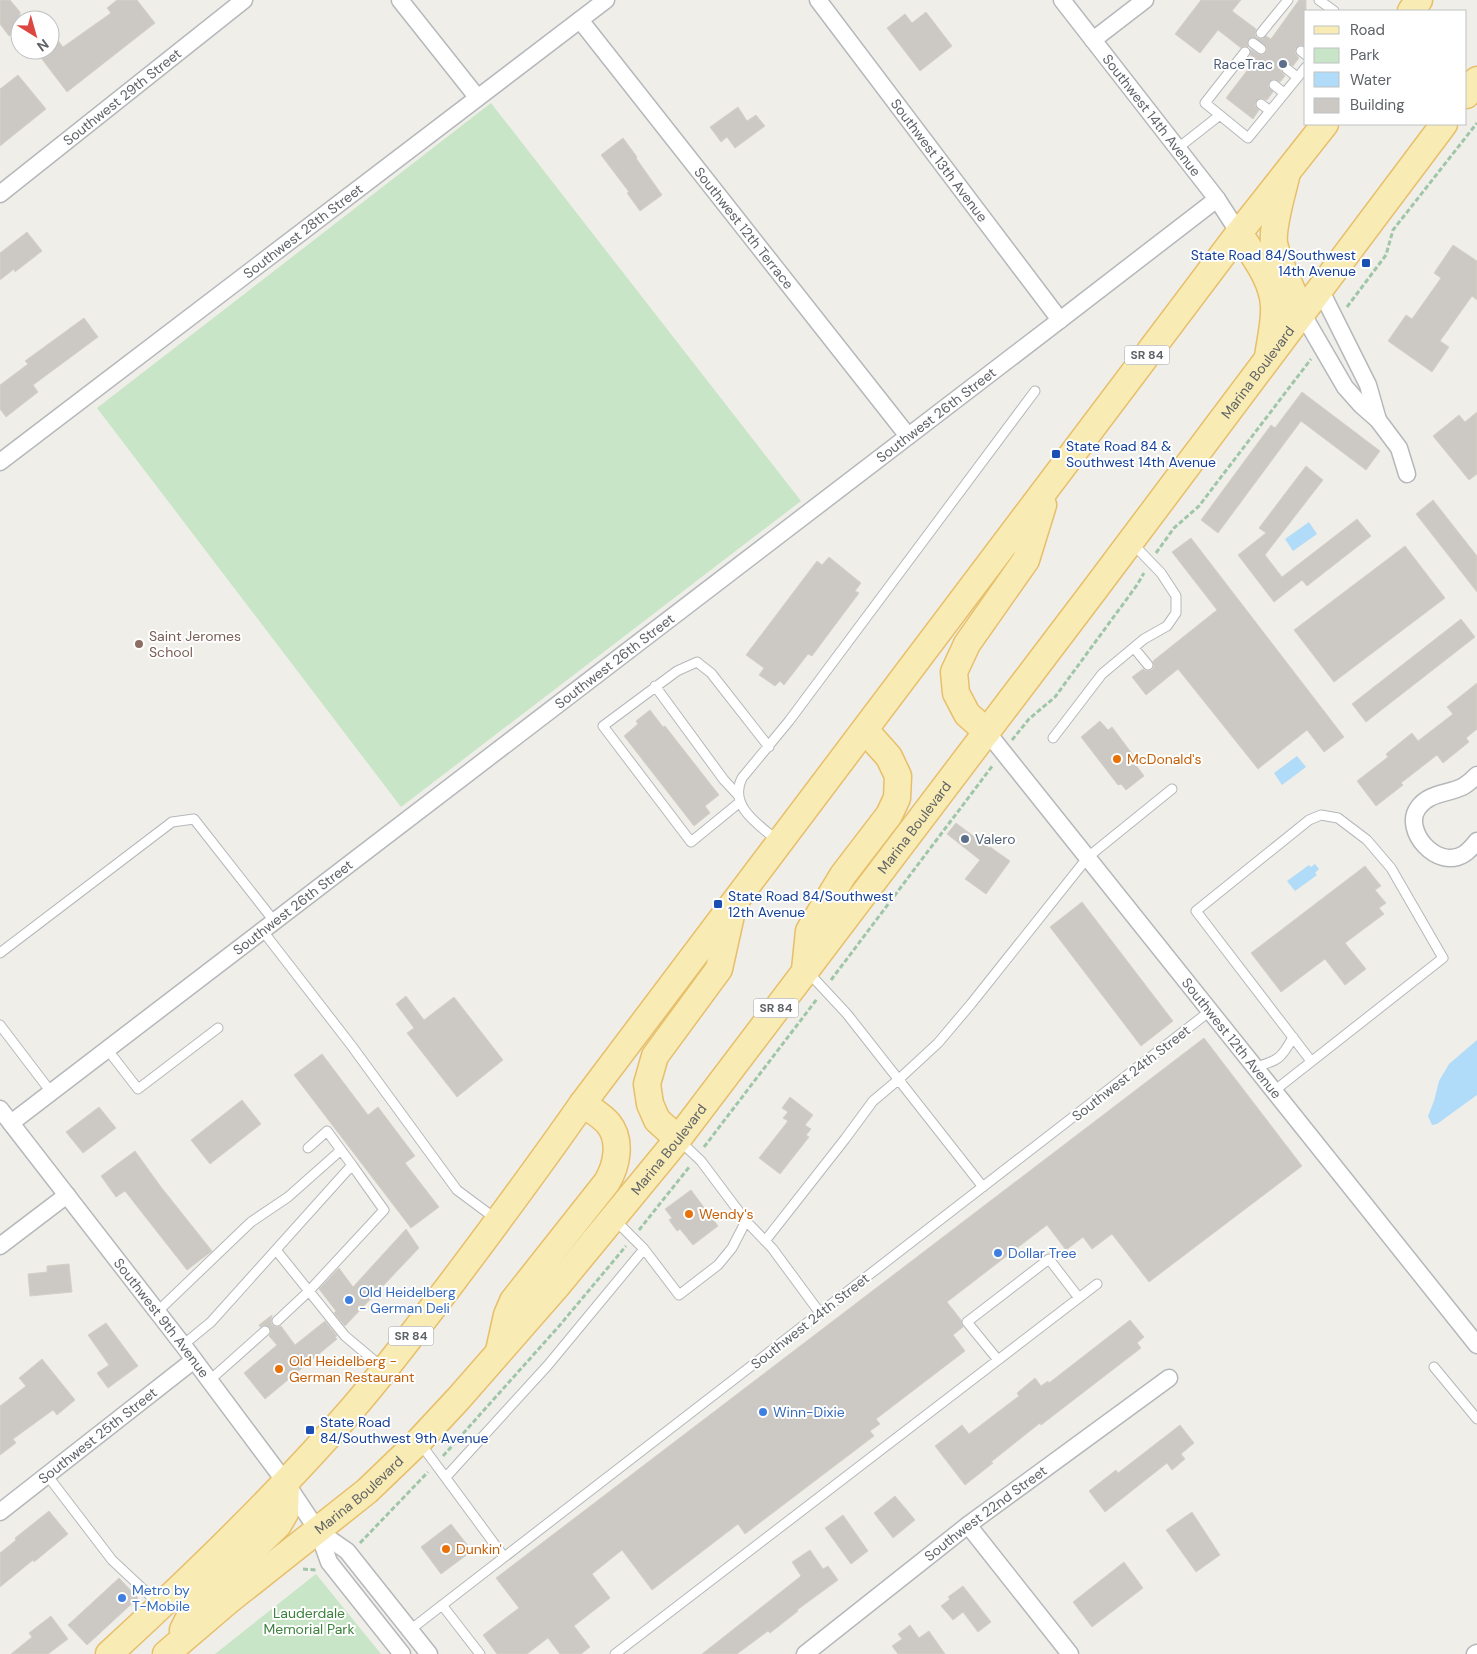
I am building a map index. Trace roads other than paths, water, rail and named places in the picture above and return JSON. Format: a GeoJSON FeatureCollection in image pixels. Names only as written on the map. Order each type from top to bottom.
{"type":"FeatureCollection","features":[{"type":"Feature","properties":{"kind":"main road"},"geometry":{"type":"LineString","coordinates":[[1467,94],[1477,80]]}},
{"type":"Feature","properties":{"kind":"main road","name":"SR 84"},"geometry":{"type":"LineString","coordinates":[[108,1654],[286,1483],[385,1370],[1239,233],[1324,125]]}},
{"type":"Feature","properties":{"kind":"main road","name":"Marina Boulevard"},"geometry":{"type":"LineString","coordinates":[[171,1650],[235,1595],[366,1491],[419,1441],[499,1354],[613,1218],[678,1139],[1443,125]]}},
{"type":"Feature","properties":{"kind":"main road"},"geometry":{"type":"LineString","coordinates":[[1287,172],[1274,242],[1302,312]]}},
{"type":"Feature","properties":{"kind":"main road"},"geometry":{"type":"LineString","coordinates":[[1239,233],[1266,277],[1271,292],[1274,307],[1268,358]]}},
{"type":"Feature","properties":{"kind":"main road"},"geometry":{"type":"LineString","coordinates":[[987,732],[967,714],[956,693],[954,672],[967,644],[1026,560],[1048,487]]}},
{"type":"Feature","properties":{"kind":"main road"},"geometry":{"type":"LineString","coordinates":[[806,970],[809,931],[843,875],[888,815],[897,798],[898,776],[889,757],[865,730]]}},
{"type":"Feature","properties":{"kind":"main road"},"geometry":{"type":"LineString","coordinates":[[678,1139],[658,1120],[650,1104],[646,1084],[654,1056],[719,969],[734,905]]}},
{"type":"Feature","properties":{"kind":"main road"},"geometry":{"type":"LineString","coordinates":[[499,1354],[507,1315],[513,1301],[607,1182],[612,1173],[616,1154],[613,1131],[604,1119],[583,1104]]}},
{"type":"Feature","properties":{"kind":"main road"},"geometry":{"type":"LineString","coordinates":[[171,1650],[195,1606],[278,1525],[285,1513],[286,1483]]}},
{"type":"Feature","properties":{"kind":"street","name":"Southwest 29th Street"},"geometry":{"type":"LineString","coordinates":[[0,194],[244,0]]}},
{"type":"Feature","properties":{"kind":"street"},"geometry":{"type":"LineString","coordinates":[[400,0],[477,97]]}},
{"type":"Feature","properties":{"kind":"street","name":"Southwest 28th Street"},"geometry":{"type":"LineString","coordinates":[[0,462],[606,0]]}},
{"type":"Feature","properties":{"kind":"street","name":"Southwest 13th Avenue"},"geometry":{"type":"LineString","coordinates":[[818,0],[1060,320]]}},
{"type":"Feature","properties":{"kind":"street","name":"Southwest 14th Avenue"},"geometry":{"type":"LineString","coordinates":[[1062,0],[1178,148],[1239,233]]}},
{"type":"Feature","properties":{"kind":"street"},"geometry":{"type":"LineString","coordinates":[[1093,40],[1145,0]]}},
{"type":"Feature","properties":{"kind":"street","name":"Southwest 12th Terrace"},"geometry":{"type":"LineString","coordinates":[[580,20],[908,436]]}},
{"type":"Feature","properties":{"kind":"street","name":"Southwest 26th Street"},"geometry":{"type":"LineString","coordinates":[[11,1123],[1216,199]]}},
{"type":"Feature","properties":{"kind":"street"},"geometry":{"type":"LineString","coordinates":[[1320,289],[1368,385],[1378,420]]}},
{"type":"Feature","properties":{"kind":"street"},"geometry":{"type":"LineString","coordinates":[[1302,312],[1345,387],[1378,420],[1399,448],[1407,474]]}},
{"type":"Feature","properties":{"kind":"street","name":"Southwest 12th Avenue"},"geometry":{"type":"LineString","coordinates":[[987,732],[1477,1345]]}},
{"type":"Feature","properties":{"kind":"street"},"geometry":{"type":"LineString","coordinates":[[1477,775],[1462,787],[1430,797],[1417,809],[1414,817],[1420,839],[1426,848],[1433,853],[1449,858],[1459,856],[1471,848],[1477,841]]}},
{"type":"Feature","properties":{"kind":"street","name":"Southwest 9th Avenue"},"geometry":{"type":"LineString","coordinates":[[0,1109],[210,1380],[286,1483],[318,1531],[329,1562],[402,1654]]}},
{"type":"Feature","properties":{"kind":"street"},"geometry":{"type":"LineString","coordinates":[[0,1246],[67,1195]]}},
{"type":"Feature","properties":{"kind":"street","name":"Southwest 25th Street"},"geometry":{"type":"LineString","coordinates":[[0,1512],[194,1360]]}},
{"type":"Feature","properties":{"kind":"street","name":"Southwest 22nd Street"},"geometry":{"type":"LineString","coordinates":[[805,1654],[968,1526],[1169,1378]]}},
{"type":"Feature","properties":{"kind":"street"},"geometry":{"type":"LineString","coordinates":[[968,1526],[1070,1654]]}},
{"type":"Feature","properties":{"kind":"street","name":"Southwest 9th Avenue"},"geometry":{"type":"LineString","coordinates":[[318,1531],[347,1552],[429,1654]]}},
{"type":"Feature","properties":{"kind":"lane"},"geometry":{"type":"LineString","coordinates":[[1261,34],[1272,27],[1283,12],[1288,0]]}},
{"type":"Feature","properties":{"kind":"lane"},"geometry":{"type":"LineString","coordinates":[[1319,0],[1333,10]]}},
{"type":"Feature","properties":{"kind":"lane"},"geometry":{"type":"LineString","coordinates":[[1253,42],[1261,49]]}},
{"type":"Feature","properties":{"kind":"lane"},"geometry":{"type":"LineString","coordinates":[[1244,58],[1226,76],[1205,102],[1248,138],[1304,68]]}},
{"type":"Feature","properties":{"kind":"lane"},"geometry":{"type":"LineString","coordinates":[[1287,70],[1297,77]]}},
{"type":"Feature","properties":{"kind":"lane"},"geometry":{"type":"LineString","coordinates":[[1226,76],[1234,83]]}},
{"type":"Feature","properties":{"kind":"lane"},"geometry":{"type":"LineString","coordinates":[[1274,85],[1284,93]]}},
{"type":"Feature","properties":{"kind":"lane"},"geometry":{"type":"LineString","coordinates":[[1261,104],[1270,111]]}},
{"type":"Feature","properties":{"kind":"lane"},"geometry":{"type":"LineString","coordinates":[[1178,148],[1220,115]]}},
{"type":"Feature","properties":{"kind":"lane"},"geometry":{"type":"LineString","coordinates":[[739,799],[738,785],[742,778],[769,747],[1035,391]]}},
{"type":"Feature","properties":{"kind":"lane"},"geometry":{"type":"LineString","coordinates":[[1053,738],[1102,674],[1144,639],[1167,626],[1176,613],[1176,596],[1161,573],[1130,541]]}},
{"type":"Feature","properties":{"kind":"lane"},"geometry":{"type":"LineString","coordinates":[[1134,648],[1148,665]]}},
{"type":"Feature","properties":{"kind":"lane"},"geometry":{"type":"LineString","coordinates":[[739,799],[691,842],[603,726],[677,670],[697,662],[711,673],[769,747]]}},
{"type":"Feature","properties":{"kind":"lane"},"geometry":{"type":"LineString","coordinates":[[655,686],[739,799],[747,814],[780,842]]}},
{"type":"Feature","properties":{"kind":"lane"},"geometry":{"type":"LineString","coordinates":[[765,1241],[845,1139],[872,1101],[938,1043],[1088,857],[1172,789]]}},
{"type":"Feature","properties":{"kind":"lane"},"geometry":{"type":"LineString","coordinates":[[1274,1090],[1443,958],[1390,868],[1367,840],[1338,818],[1321,815],[1309,820],[1196,911],[1311,1061]]}},
{"type":"Feature","properties":{"kind":"lane"},"geometry":{"type":"LineString","coordinates":[[0,953],[172,822],[194,819],[351,1045],[457,1190],[498,1221]]}},
{"type":"Feature","properties":{"kind":"lane"},"geometry":{"type":"LineString","coordinates":[[806,970],[847,1014],[983,1187]]}},
{"type":"Feature","properties":{"kind":"lane","name":"Southwest 24th Street"},"geometry":{"type":"LineString","coordinates":[[410,1630],[1210,1011]]}},
{"type":"Feature","properties":{"kind":"lane"},"geometry":{"type":"LineString","coordinates":[[0,1025],[51,1092]]}},
{"type":"Feature","properties":{"kind":"lane"},"geometry":{"type":"LineString","coordinates":[[107,1049],[138,1089],[218,1028]]}},
{"type":"Feature","properties":{"kind":"lane"},"geometry":{"type":"LineString","coordinates":[[1255,1067],[1271,1063],[1280,1058],[1286,1052],[1293,1038]]}},
{"type":"Feature","properties":{"kind":"lane"},"geometry":{"type":"LineString","coordinates":[[277,1321],[309,1291],[384,1210],[327,1131],[308,1148]]}},
{"type":"Feature","properties":{"kind":"lane"},"geometry":{"type":"LineString","coordinates":[[678,1139],[697,1157],[746,1221],[772,1248],[820,1313]]}},
{"type":"Feature","properties":{"kind":"lane"},"geometry":{"type":"LineString","coordinates":[[157,1312],[251,1222],[288,1197],[340,1150]]}},
{"type":"Feature","properties":{"kind":"lane"},"geometry":{"type":"LineString","coordinates":[[183,1345],[211,1322],[352,1166]]}},
{"type":"Feature","properties":{"kind":"lane"},"geometry":{"type":"LineString","coordinates":[[613,1218],[644,1249],[679,1294],[718,1265],[732,1248],[746,1221]]}},
{"type":"Feature","properties":{"kind":"lane"},"geometry":{"type":"LineString","coordinates":[[446,1477],[548,1366],[644,1249]]}},
{"type":"Feature","properties":{"kind":"lane"},"geometry":{"type":"LineString","coordinates":[[276,1250],[345,1336],[385,1370]]}},
{"type":"Feature","properties":{"kind":"lane"},"geometry":{"type":"LineString","coordinates":[[998,1360],[967,1322],[1049,1259],[1079,1298]]}},
{"type":"Feature","properties":{"kind":"lane"},"geometry":{"type":"LineString","coordinates":[[615,1654],[1097,1284]]}},
{"type":"Feature","properties":{"kind":"lane"},"geometry":{"type":"LineString","coordinates":[[210,1380],[264,1331]]}},
{"type":"Feature","properties":{"kind":"lane"},"geometry":{"type":"LineString","coordinates":[[1434,1367],[1477,1419]]}},
{"type":"Feature","properties":{"kind":"lane"},"geometry":{"type":"LineString","coordinates":[[419,1441],[504,1557]]}},
{"type":"Feature","properties":{"kind":"lane"},"geometry":{"type":"LineString","coordinates":[[47,1475],[112,1560],[160,1606]]}},
{"type":"Feature","properties":{"kind":"lane"},"geometry":{"type":"LineString","coordinates":[[442,1605],[480,1654]]}},
{"type":"Feature","properties":{"kind":"water"},"geometry":{"type":"Polygon","coordinates":[[[1309,522],[1317,534],[1293,551],[1285,539],[1309,522]]]}},
{"type":"Feature","properties":{"kind":"water"},"geometry":{"type":"Polygon","coordinates":[[[1297,756],[1306,767],[1282,785],[1274,773],[1297,756]]]}},
{"type":"Feature","properties":{"kind":"water"},"geometry":{"type":"Polygon","coordinates":[[[1315,864],[1319,869],[1315,873],[1317,875],[1295,891],[1287,881],[1309,865],[1311,867],[1315,864]]]}},
{"type":"Feature","properties":{"kind":"water"},"geometry":{"type":"Polygon","coordinates":[[[1477,1040],[1477,1095],[1437,1124],[1432,1125],[1428,1116],[1439,1081],[1449,1064],[1477,1040]]]}},
{"type":"Feature","properties":{"kind":"place","name":"RaceTrac"},"geometry":{"type":"Point","coordinates":[1283,64]}},
{"type":"Feature","properties":{"kind":"place","name":"State Road 84/Southwest 14th Avenue"},"geometry":{"type":"Point","coordinates":[1366,263]}},
{"type":"Feature","properties":{"kind":"place","name":"State Road 84 & Southwest 14th Avenue"},"geometry":{"type":"Point","coordinates":[1056,454]}},
{"type":"Feature","properties":{"kind":"place","name":"Saint Jeromes School"},"geometry":{"type":"Point","coordinates":[139,644]}},
{"type":"Feature","properties":{"kind":"place","name":"McDonald's"},"geometry":{"type":"Point","coordinates":[1117,759]}},
{"type":"Feature","properties":{"kind":"place","name":"Valero"},"geometry":{"type":"Point","coordinates":[965,839]}},
{"type":"Feature","properties":{"kind":"place","name":"State Road 84/Southwest 12th Avenue"},"geometry":{"type":"Point","coordinates":[718,904]}},
{"type":"Feature","properties":{"kind":"place","name":"Wendy's"},"geometry":{"type":"Point","coordinates":[689,1214]}},
{"type":"Feature","properties":{"kind":"place","name":"Dollar Tree"},"geometry":{"type":"Point","coordinates":[998,1253]}},
{"type":"Feature","properties":{"kind":"place","name":"Old Heidelberg - German Deli"},"geometry":{"type":"Point","coordinates":[349,1300]}},
{"type":"Feature","properties":{"kind":"place","name":"Old Heidelberg - German Restaurant"},"geometry":{"type":"Point","coordinates":[279,1369]}},
{"type":"Feature","properties":{"kind":"place","name":"Winn-Dixie"},"geometry":{"type":"Point","coordinates":[763,1412]}},
{"type":"Feature","properties":{"kind":"place","name":"State Road 84/Southwest 9th Avenue"},"geometry":{"type":"Point","coordinates":[310,1430]}},
{"type":"Feature","properties":{"kind":"place","name":"Dunkin'"},"geometry":{"type":"Point","coordinates":[446,1549]}},
{"type":"Feature","properties":{"kind":"place","name":"Metro by T-Mobile"},"geometry":{"type":"Point","coordinates":[122,1598]}},
{"type":"Feature","properties":{"kind":"park label","name":"Lauderdale Memorial Park"},"geometry":{"type":"Point","coordinates":[309,1622]}}]}
